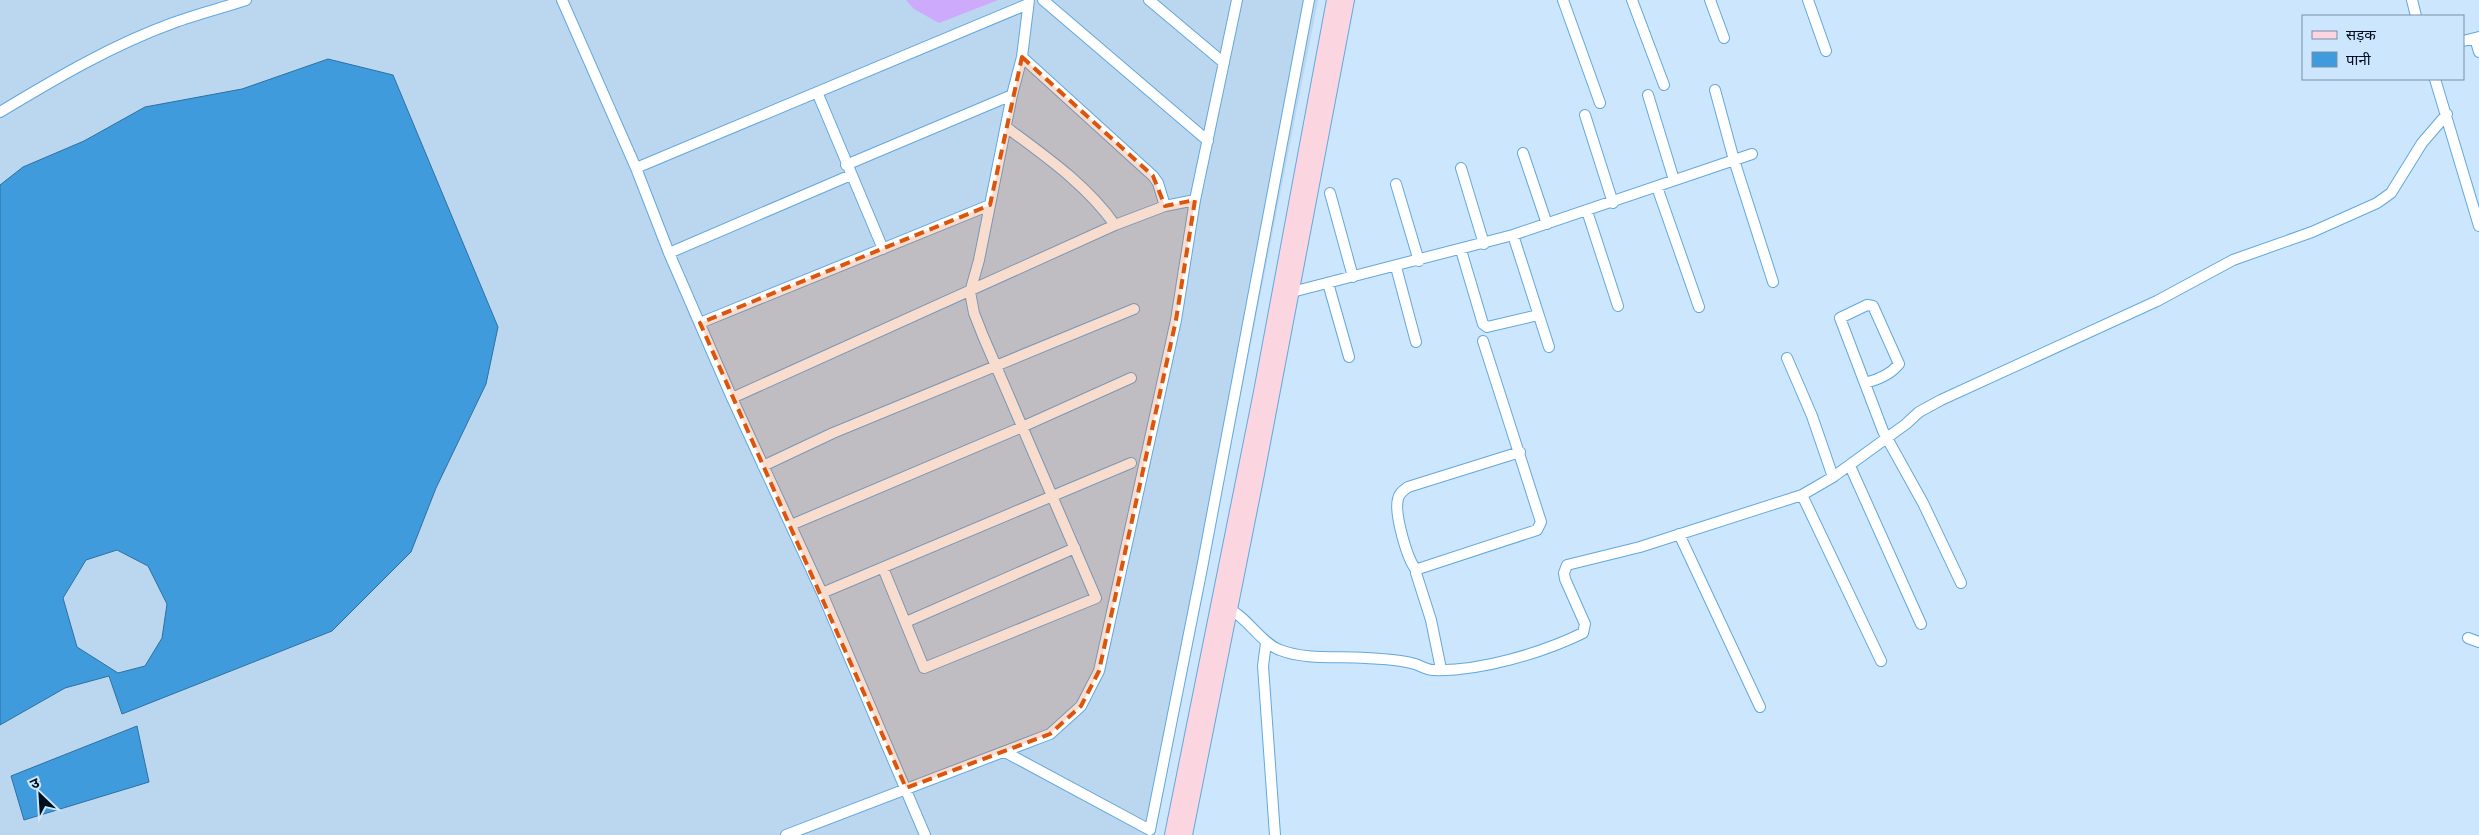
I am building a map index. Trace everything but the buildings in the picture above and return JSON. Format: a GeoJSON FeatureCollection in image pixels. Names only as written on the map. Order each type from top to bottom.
{"type":"FeatureCollection","features":[{"type":"Feature","properties":{"kind":"street"},"geometry":{"type":"LineString","coordinates":[[0,112],[69,70],[127,43],[172,23],[246,0]]}},
{"type":"Feature","properties":{"kind":"street"},"geometry":{"type":"LineString","coordinates":[[562,0],[636,168],[669,253],[732,398],[822,594],[925,835]]}},
{"type":"Feature","properties":{"kind":"street"},"geometry":{"type":"LineString","coordinates":[[1043,0],[1208,140]]}},
{"type":"Feature","properties":{"kind":"street"},"geometry":{"type":"LineString","coordinates":[[1149,0],[1224,63]]}},
{"type":"Feature","properties":{"kind":"street"},"geometry":{"type":"LineString","coordinates":[[786,835],[1050,734],[1081,706],[1099,670],[1176,320],[1195,200],[1237,0]]}},
{"type":"Feature","properties":{"kind":"street"},"geometry":{"type":"LineString","coordinates":[[1005,752],[1150,830],[1202,568],[1309,0]]}},
{"type":"Feature","properties":{"kind":"street"},"geometry":{"type":"LineString","coordinates":[[1286,292],[1334,0]]}},
{"type":"Feature","properties":{"kind":"street"},"geometry":{"type":"LineString","coordinates":[[1185,835],[1224,609],[1286,292],[1347,0]]}},
{"type":"Feature","properties":{"kind":"street"},"geometry":{"type":"LineString","coordinates":[[1563,0],[1600,103]]}},
{"type":"Feature","properties":{"kind":"street"},"geometry":{"type":"LineString","coordinates":[[1632,0],[1664,85]]}},
{"type":"Feature","properties":{"kind":"street"},"geometry":{"type":"LineString","coordinates":[[1710,0],[1724,38]]}},
{"type":"Feature","properties":{"kind":"street"},"geometry":{"type":"LineString","coordinates":[[1808,0],[1826,51]]}},
{"type":"Feature","properties":{"kind":"street"},"geometry":{"type":"LineString","coordinates":[[2412,0],[2416,15]]}},
{"type":"Feature","properties":{"kind":"street"},"geometry":{"type":"LineString","coordinates":[[636,168],[1029,2]]}},
{"type":"Feature","properties":{"kind":"street"},"geometry":{"type":"LineString","coordinates":[[883,568],[924,668],[1096,598],[974,313],[970,292],[979,260],[1012,95],[1022,58],[1029,2]]}},
{"type":"Feature","properties":{"kind":"street"},"geometry":{"type":"LineString","coordinates":[[2464,41],[2477,38],[2479,52]]}},
{"type":"Feature","properties":{"kind":"street"},"geometry":{"type":"LineString","coordinates":[[1022,58],[1153,176],[1158,183],[1165,206]]}},
{"type":"Feature","properties":{"kind":"street"},"geometry":{"type":"LineString","coordinates":[[2436,80],[2477,209],[2479,226]]}},
{"type":"Feature","properties":{"kind":"street"},"geometry":{"type":"LineString","coordinates":[[1715,90],[1734,160],[1773,282]]}},
{"type":"Feature","properties":{"kind":"street"},"geometry":{"type":"LineString","coordinates":[[817,92],[846,165],[883,249]]}},
{"type":"Feature","properties":{"kind":"street"},"geometry":{"type":"LineString","coordinates":[[846,165],[1012,95]]}},
{"type":"Feature","properties":{"kind":"street"},"geometry":{"type":"LineString","coordinates":[[1648,95],[1674,180]]}},
{"type":"Feature","properties":{"kind":"street"},"geometry":{"type":"LineString","coordinates":[[1224,609],[1266,643],[1280,650],[1306,654],[1392,660],[1432,670],[1461,668],[1520,657],[1583,634],[1585,624],[1564,574],[1567,565],[1640,547],[1802,494],[1833,478],[1919,412],[1941,400],[2157,301],[2233,260],[2312,232],[2377,203],[2391,193],[2422,143],[2447,114]]}},
{"type":"Feature","properties":{"kind":"street"},"geometry":{"type":"LineString","coordinates":[[1585,115],[1613,203]]}},
{"type":"Feature","properties":{"kind":"street"},"geometry":{"type":"LineString","coordinates":[[1006,127],[1055,164],[1102,206],[1116,225]]}},
{"type":"Feature","properties":{"kind":"street"},"geometry":{"type":"LineString","coordinates":[[1523,153],[1547,224]]}},
{"type":"Feature","properties":{"kind":"street"},"geometry":{"type":"LineString","coordinates":[[1286,292],[1396,267],[1484,244],[1613,203],[1752,154]]}},
{"type":"Feature","properties":{"kind":"street"},"geometry":{"type":"LineString","coordinates":[[1461,168],[1484,244]]}},
{"type":"Feature","properties":{"kind":"street"},"geometry":{"type":"LineString","coordinates":[[669,253],[851,175]]}},
{"type":"Feature","properties":{"kind":"street"},"geometry":{"type":"LineString","coordinates":[[1396,184],[1419,261]]}},
{"type":"Feature","properties":{"kind":"street"},"geometry":{"type":"LineString","coordinates":[[1657,187],[1698,307]]}},
{"type":"Feature","properties":{"kind":"street"},"geometry":{"type":"LineString","coordinates":[[1330,192],[1353,277]]}},
{"type":"Feature","properties":{"kind":"street"},"geometry":{"type":"LineString","coordinates":[[732,398],[1116,225],[1165,206],[1195,200]]}},
{"type":"Feature","properties":{"kind":"street"},"geometry":{"type":"LineString","coordinates":[[700,323],[990,204]]}},
{"type":"Feature","properties":{"kind":"street"},"geometry":{"type":"LineString","coordinates":[[1587,211],[1618,306]]}},
{"type":"Feature","properties":{"kind":"street"},"geometry":{"type":"LineString","coordinates":[[1513,235],[1549,347]]}},
{"type":"Feature","properties":{"kind":"street"},"geometry":{"type":"LineString","coordinates":[[1461,250],[1483,324],[1487,327],[1497,326],[1538,315]]}},
{"type":"Feature","properties":{"kind":"street"},"geometry":{"type":"LineString","coordinates":[[1396,267],[1416,342]]}},
{"type":"Feature","properties":{"kind":"street"},"geometry":{"type":"LineString","coordinates":[[1328,283],[1349,357]]}},
{"type":"Feature","properties":{"kind":"street"},"geometry":{"type":"LineString","coordinates":[[1865,383],[1874,381],[1895,370],[1899,364],[1873,306],[1867,305],[1840,318],[1865,383],[1888,437],[1923,503],[1961,583]]}},
{"type":"Feature","properties":{"kind":"street"},"geometry":{"type":"LineString","coordinates":[[763,466],[833,433],[1134,309]]}},
{"type":"Feature","properties":{"kind":"street"},"geometry":{"type":"LineString","coordinates":[[1417,571],[1537,530],[1541,522],[1483,341]]}},
{"type":"Feature","properties":{"kind":"street"},"geometry":{"type":"LineString","coordinates":[[1787,358],[1812,416],[1833,478]]}},
{"type":"Feature","properties":{"kind":"street"},"geometry":{"type":"LineString","coordinates":[[791,525],[1022,427],[1131,378]]}},
{"type":"Feature","properties":{"kind":"street"},"geometry":{"type":"LineString","coordinates":[[1441,669],[1431,620],[1423,598],[1417,571],[1410,564],[1402,535],[1397,500],[1401,492],[1408,487],[1469,470],[1520,452]]}},
{"type":"Feature","properties":{"kind":"street"},"geometry":{"type":"LineString","coordinates":[[822,594],[1131,463]]}},
{"type":"Feature","properties":{"kind":"street"},"geometry":{"type":"LineString","coordinates":[[1850,466],[1921,624]]}},
{"type":"Feature","properties":{"kind":"street"},"geometry":{"type":"LineString","coordinates":[[1802,494],[1880,661]]}},
{"type":"Feature","properties":{"kind":"street"},"geometry":{"type":"LineString","coordinates":[[1679,534],[1760,707]]}},
{"type":"Feature","properties":{"kind":"street"},"geometry":{"type":"LineString","coordinates":[[906,622],[1075,548]]}},
{"type":"Feature","properties":{"kind":"street"},"geometry":{"type":"LineString","coordinates":[[1172,835],[1224,609]]}},
{"type":"Feature","properties":{"kind":"street"},"geometry":{"type":"LineString","coordinates":[[2468,638],[2479,642]]}},
{"type":"Feature","properties":{"kind":"street"},"geometry":{"type":"LineString","coordinates":[[1266,643],[1263,666],[1275,835]]}},
{"type":"Feature","properties":{"kind":"highlighted area"},"geometry":{"type":"Polygon","coordinates":[[[1022,57],[1153,176],[1165,206],[1195,200],[1176,320],[1099,671],[1081,706],[1050,734],[906,788],[700,323],[990,205],[1022,57]]]}},
{"type":"Feature","properties":{"kind":"shaded area"},"geometry":{"type":"Polygon","coordinates":[[[0,0],[1318,0],[1155,835],[0,835],[0,0]]]}},
{"type":"Feature","properties":{"kind":"shaded area"},"geometry":{"type":"Polygon","coordinates":[[[906,0],[998,0],[939,23],[914,9],[906,0]]]}},
{"type":"Feature","properties":{"kind":"water"},"geometry":{"type":"Polygon","coordinates":[[[328,59],[393,75],[498,327],[486,384],[436,488],[411,552],[332,631],[122,714],[109,676],[65,688],[0,725],[0,185],[23,167],[84,141],[145,107],[242,89],[328,59]],[[117,550],[86,560],[63,598],[77,647],[118,673],[145,666],[162,638],[167,604],[148,566],[117,550]]]}},
{"type":"Feature","properties":{"kind":"water"},"geometry":{"type":"Polygon","coordinates":[[[137,726],[149,782],[24,820],[11,776],[137,726]]]}}]}
